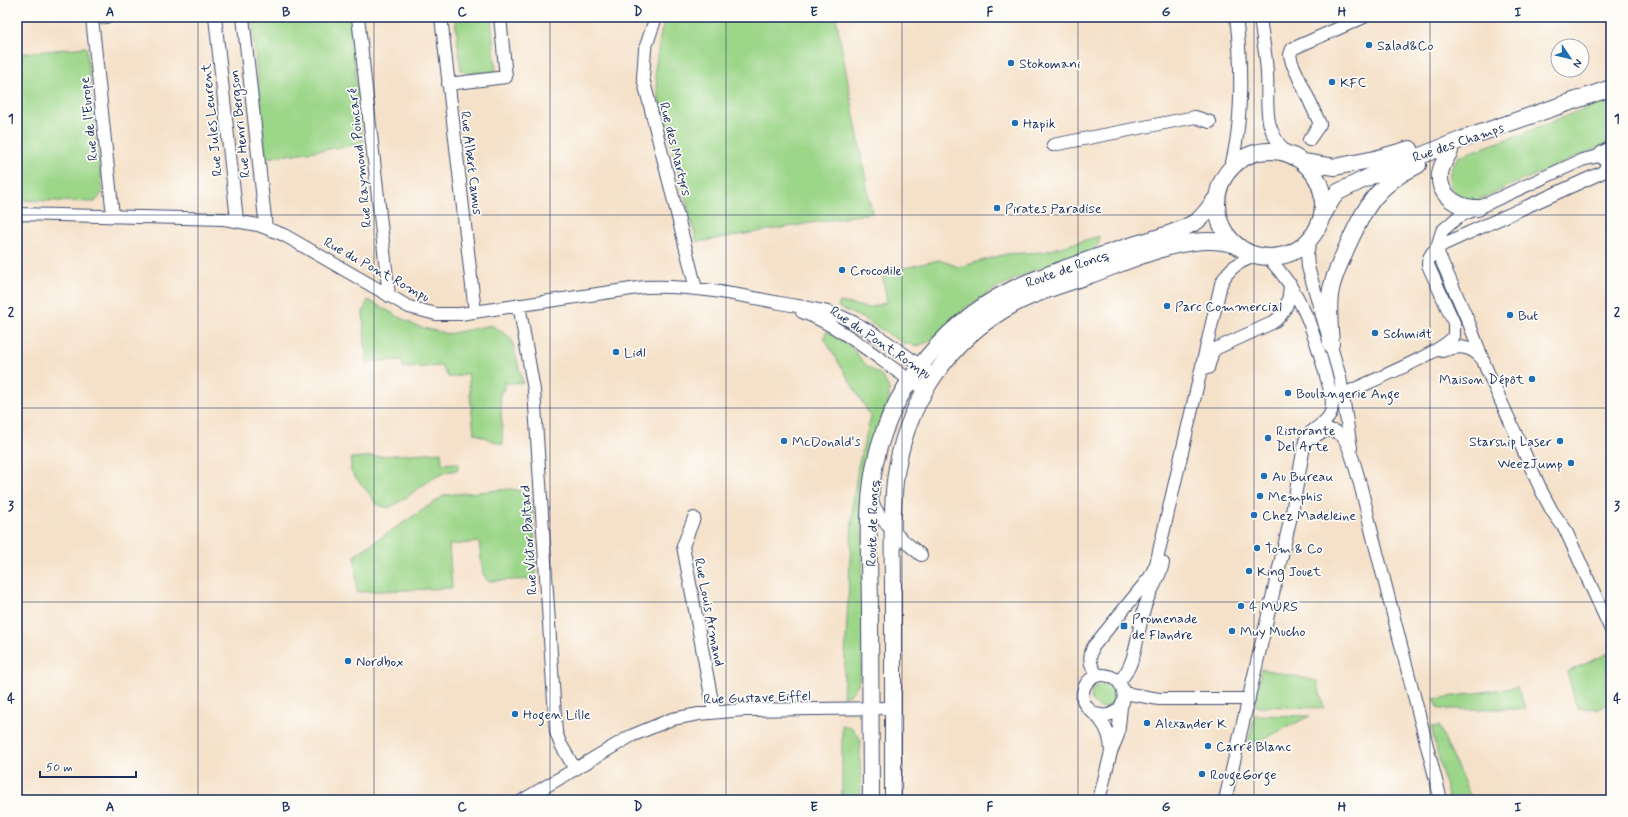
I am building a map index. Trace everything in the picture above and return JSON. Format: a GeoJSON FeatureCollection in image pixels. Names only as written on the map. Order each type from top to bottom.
{"type":"FeatureCollection","features":[{"type":"Feature","properties":{"kind":"main road","name":"Rue des Champs"},"geometry":{"type":"LineString","coordinates":[[1303,162],[1330,167],[1375,160],[1611,78]]}},
{"type":"Feature","properties":{"kind":"main road","name":"Rue des Champs"},"geometry":{"type":"LineString","coordinates":[[1322,218],[1334,196],[1344,188],[1407,160],[1611,88]]}},
{"type":"Feature","properties":{"kind":"main road"},"geometry":{"type":"LineString","coordinates":[[1331,344],[1329,310],[1331,287],[1340,262],[1368,205],[1380,190],[1399,175],[1450,151],[1485,132]]}},
{"type":"Feature","properties":{"kind":"main road"},"geometry":{"type":"LineString","coordinates":[[1271,151],[1286,153],[1303,162],[1314,173],[1321,187],[1324,203],[1322,218],[1311,239],[1300,248],[1288,254],[1262,257],[1236,245],[1227,235],[1217,210],[1218,197],[1222,182],[1230,170],[1242,159],[1256,153],[1271,151]]}},
{"type":"Feature","properties":{"kind":"main road"},"geometry":{"type":"LineString","coordinates":[[1450,151],[1441,170],[1442,188],[1454,202],[1466,207],[1478,208]]}},
{"type":"Feature","properties":{"kind":"main road","name":"Route de Roncq"},"geometry":{"type":"LineString","coordinates":[[871,800],[871,498],[874,471],[883,433],[895,407],[910,381],[938,345],[980,308],[1006,292],[1030,281],[1185,226],[1201,217],[1218,197]]}},
{"type":"Feature","properties":{"kind":"main road","name":"Route de Roncq"},"geometry":{"type":"LineString","coordinates":[[893,800],[894,492],[901,451],[912,414],[925,390],[955,350],[997,315],[1022,300],[1164,249],[1208,240],[1225,241],[1236,245]]}},
{"type":"Feature","properties":{"kind":"street","name":"Rue de l'Europe"},"geometry":{"type":"LineString","coordinates":[[106,17],[92,18],[112,216]]}},
{"type":"Feature","properties":{"kind":"street","name":"Rue Jules Leurent"},"geometry":{"type":"LineString","coordinates":[[215,17],[237,220]]}},
{"type":"Feature","properties":{"kind":"street","name":"Rue Henri Bergson"},"geometry":{"type":"LineString","coordinates":[[243,17],[266,228]]}},
{"type":"Feature","properties":{"kind":"street","name":"Rue Raymond Poincaré"},"geometry":{"type":"LineString","coordinates":[[358,17],[389,296]]}},
{"type":"Feature","properties":{"kind":"street","name":"Rue Albert Camus"},"geometry":{"type":"LineString","coordinates":[[441,17],[475,312]]}},
{"type":"Feature","properties":{"kind":"street"},"geometry":{"type":"LineString","coordinates":[[448,84],[506,77],[500,17]]}},
{"type":"Feature","properties":{"kind":"street","name":"Rue des Martyrs"},"geometry":{"type":"LineString","coordinates":[[656,17],[645,49],[643,78],[696,289]]}},
{"type":"Feature","properties":{"kind":"street"},"geometry":{"type":"LineString","coordinates":[[1230,170],[1235,146],[1240,82],[1240,53],[1236,17]]}},
{"type":"Feature","properties":{"kind":"street"},"geometry":{"type":"LineString","coordinates":[[1260,17],[1267,71],[1268,120],[1274,137],[1286,153]]}},
{"type":"Feature","properties":{"kind":"street"},"geometry":{"type":"LineString","coordinates":[[1309,140],[1320,124],[1292,63],[1290,55],[1292,49],[1364,17]]}},
{"type":"Feature","properties":{"kind":"street"},"geometry":{"type":"LineString","coordinates":[[1053,145],[1195,117],[1210,122]]}},
{"type":"Feature","properties":{"kind":"street"},"geometry":{"type":"LineString","coordinates":[[1344,394],[1425,356],[1448,343],[1455,332],[1454,323],[1428,265],[1429,256],[1438,247],[1603,172],[1607,166],[1607,153],[1582,160],[1458,217],[1446,226],[1439,238],[1438,247],[1442,264],[1469,323],[1482,360],[1542,492],[1552,511],[1565,529],[1611,630]]}},
{"type":"Feature","properties":{"kind":"street","name":"Rue du Pont Rompu"},"geometry":{"type":"LineString","coordinates":[[17,214],[237,220],[266,228],[308,248],[409,307],[427,312],[453,315],[645,288],[696,289],[743,295],[840,316],[865,329],[934,376]]}},
{"type":"Feature","properties":{"kind":"street"},"geometry":{"type":"LineString","coordinates":[[1311,239],[1307,253],[1308,267],[1344,394],[1354,465]]}},
{"type":"Feature","properties":{"kind":"street"},"geometry":{"type":"LineString","coordinates":[[1098,675],[1091,662],[1090,655],[1092,648],[1146,581],[1156,564],[1221,284],[1229,270],[1235,265],[1262,257],[1282,271],[1290,284],[1315,336],[1332,399],[1330,416],[1324,423],[1307,436],[1304,446],[1292,512],[1225,800]]}},
{"type":"Feature","properties":{"kind":"street"},"geometry":{"type":"LineString","coordinates":[[1119,682],[1125,676],[1130,667],[1144,608],[1160,575],[1212,354],[1215,349],[1272,323],[1280,317],[1288,304],[1290,284]]}},
{"type":"Feature","properties":{"kind":"street","name":"Rue du Pont Rompu"},"geometry":{"type":"LineString","coordinates":[[775,302],[837,328],[910,381],[925,390]]}},
{"type":"Feature","properties":{"kind":"street","name":"Rue Victor Baltard"},"geometry":{"type":"LineString","coordinates":[[519,306],[532,369],[534,390],[556,732],[560,743],[575,769]]}},
{"type":"Feature","properties":{"kind":"street"},"geometry":{"type":"LineString","coordinates":[[1425,356],[1460,346],[1474,350],[1482,360]]}},
{"type":"Feature","properties":{"kind":"street"},"geometry":{"type":"LineString","coordinates":[[1304,446],[1319,434],[1333,430],[1345,440],[1354,465],[1441,800]]}},
{"type":"Feature","properties":{"kind":"street"},"geometry":{"type":"LineString","coordinates":[[871,498],[878,514],[893,532],[922,555]]}},
{"type":"Feature","properties":{"kind":"street","name":"Rue Louis Armand"},"geometry":{"type":"LineString","coordinates":[[694,518],[683,546],[714,712]]}},
{"type":"Feature","properties":{"kind":"street"},"geometry":{"type":"LineString","coordinates":[[1099,800],[1111,752],[1118,735],[1124,693],[1119,682],[1111,676],[1098,675],[1087,682],[1083,694],[1086,706],[1096,714],[1106,728],[1111,743],[1111,752]]}},
{"type":"Feature","properties":{"kind":"street"},"geometry":{"type":"LineString","coordinates":[[1124,693],[1159,699],[1249,698]]}},
{"type":"Feature","properties":{"kind":"street"},"geometry":{"type":"LineString","coordinates":[[1096,714],[1102,716],[1111,714],[1121,707]]}},
{"type":"Feature","properties":{"kind":"street","name":"Rue Gustave Eiffel"},"geometry":{"type":"LineString","coordinates":[[523,800],[631,736],[672,720],[714,712],[893,708]]}},
{"type":"Feature","properties":{"kind":"green space"},"geometry":{"type":"Polygon","coordinates":[[[251,17],[350,17],[363,144],[266,158],[251,17]]]}},
{"type":"Feature","properties":{"kind":"green space"},"geometry":{"type":"Polygon","coordinates":[[[455,17],[491,17],[496,71],[468,74],[461,70],[455,17]]]}},
{"type":"Feature","properties":{"kind":"green space"},"geometry":{"type":"Polygon","coordinates":[[[667,17],[836,17],[872,213],[697,242],[659,99],[655,70],[661,32],[667,17]]]}},
{"type":"Feature","properties":{"kind":"green space"},"geometry":{"type":"Polygon","coordinates":[[[86,47],[103,192],[95,202],[17,200],[17,54],[86,47]]]}},
{"type":"Feature","properties":{"kind":"green space"},"geometry":{"type":"Polygon","coordinates":[[[1611,98],[1611,142],[1473,202],[1456,194],[1450,185],[1449,177],[1451,168],[1459,156],[1516,136],[1611,98]]]}},
{"type":"Feature","properties":{"kind":"green space"},"geometry":{"type":"Polygon","coordinates":[[[1099,236],[1099,243],[1091,252],[1034,270],[995,289],[964,309],[930,341],[917,346],[903,343],[862,318],[838,307],[840,302],[868,308],[887,302],[882,273],[939,260],[959,267],[1006,254],[1044,252],[1099,236]]]}},
{"type":"Feature","properties":{"kind":"green space"},"geometry":{"type":"Polygon","coordinates":[[[368,300],[416,326],[448,334],[491,325],[511,338],[523,383],[504,383],[504,391],[500,391],[503,445],[474,433],[468,373],[449,378],[441,366],[403,368],[402,360],[366,362],[363,312],[368,300]]]}},
{"type":"Feature","properties":{"kind":"green space"},"geometry":{"type":"Polygon","coordinates":[[[827,331],[850,346],[866,365],[882,376],[889,388],[889,400],[874,438],[862,498],[863,644],[861,671],[858,684],[851,694],[843,697],[853,502],[858,467],[871,417],[824,338],[827,331]]]}},
{"type":"Feature","properties":{"kind":"green space"},"geometry":{"type":"Polygon","coordinates":[[[441,452],[442,464],[458,463],[458,470],[439,475],[406,498],[388,508],[376,504],[351,472],[351,458],[441,452]]]}},
{"type":"Feature","properties":{"kind":"green space"},"geometry":{"type":"Polygon","coordinates":[[[511,489],[522,491],[530,501],[533,510],[536,579],[488,581],[483,574],[479,542],[449,545],[452,588],[357,592],[355,555],[445,495],[511,489]]]}},
{"type":"Feature","properties":{"kind":"green space"},"geometry":{"type":"Polygon","coordinates":[[[1609,653],[1611,659],[1611,703],[1598,709],[1577,708],[1567,672],[1609,653]]]}},
{"type":"Feature","properties":{"kind":"green space"},"geometry":{"type":"Polygon","coordinates":[[[1261,669],[1317,681],[1324,708],[1255,706],[1261,669]]]}},
{"type":"Feature","properties":{"kind":"green space"},"geometry":{"type":"Polygon","coordinates":[[[1103,684],[1111,688],[1115,696],[1111,704],[1103,708],[1095,704],[1091,696],[1095,688],[1103,684]]]}},
{"type":"Feature","properties":{"kind":"green space"},"geometry":{"type":"Polygon","coordinates":[[[1517,687],[1526,709],[1439,709],[1434,699],[1517,687]]]}},
{"type":"Feature","properties":{"kind":"green space"},"geometry":{"type":"Polygon","coordinates":[[[1255,715],[1310,716],[1247,747],[1255,715]]]}},
{"type":"Feature","properties":{"kind":"green space"},"geometry":{"type":"Polygon","coordinates":[[[842,725],[851,727],[860,738],[861,800],[842,800],[842,725]]]}},
{"type":"Feature","properties":{"kind":"green space"},"geometry":{"type":"Polygon","coordinates":[[[1439,726],[1472,800],[1449,800],[1431,727],[1439,726]]]}},
{"type":"Feature","properties":{"kind":"place","name":"Salad&Co"},"geometry":{"type":"Point","coordinates":[1369,45]}},
{"type":"Feature","properties":{"kind":"place","name":"Stokomani"},"geometry":{"type":"Point","coordinates":[1011,63]}},
{"type":"Feature","properties":{"kind":"place","name":"KFC"},"geometry":{"type":"Point","coordinates":[1332,82]}},
{"type":"Feature","properties":{"kind":"place","name":"Hapik"},"geometry":{"type":"Point","coordinates":[1015,123]}},
{"type":"Feature","properties":{"kind":"place","name":"Pirates Paradise"},"geometry":{"type":"Point","coordinates":[997,208]}},
{"type":"Feature","properties":{"kind":"place","name":"Crocodile"},"geometry":{"type":"Point","coordinates":[842,270]}},
{"type":"Feature","properties":{"kind":"place","name":"Parc Commercial"},"geometry":{"type":"Point","coordinates":[1167,306]}},
{"type":"Feature","properties":{"kind":"place","name":"But"},"geometry":{"type":"Point","coordinates":[1510,315]}},
{"type":"Feature","properties":{"kind":"place","name":"Schmidt"},"geometry":{"type":"Point","coordinates":[1375,333]}},
{"type":"Feature","properties":{"kind":"place","name":"Lidl"},"geometry":{"type":"Point","coordinates":[616,352]}},
{"type":"Feature","properties":{"kind":"place","name":"Maison Dépôt"},"geometry":{"type":"Point","coordinates":[1532,379]}},
{"type":"Feature","properties":{"kind":"place","name":"Boulangerie Ange"},"geometry":{"type":"Point","coordinates":[1288,393]}},
{"type":"Feature","properties":{"kind":"place","name":"Ristorante Del Arte"},"geometry":{"type":"Point","coordinates":[1268,438]}},
{"type":"Feature","properties":{"kind":"place","name":"McDonald's"},"geometry":{"type":"Point","coordinates":[784,441]}},
{"type":"Feature","properties":{"kind":"place","name":"Starship Laser"},"geometry":{"type":"Point","coordinates":[1560,441]}},
{"type":"Feature","properties":{"kind":"place","name":"WeezJump"},"geometry":{"type":"Point","coordinates":[1571,463]}},
{"type":"Feature","properties":{"kind":"place","name":"Au Bureau"},"geometry":{"type":"Point","coordinates":[1264,476]}},
{"type":"Feature","properties":{"kind":"place","name":"Memphis"},"geometry":{"type":"Point","coordinates":[1260,496]}},
{"type":"Feature","properties":{"kind":"place","name":"Chez Madeleine"},"geometry":{"type":"Point","coordinates":[1254,515]}},
{"type":"Feature","properties":{"kind":"place","name":"Tom & Co"},"geometry":{"type":"Point","coordinates":[1257,548]}},
{"type":"Feature","properties":{"kind":"place","name":"King Jouet"},"geometry":{"type":"Point","coordinates":[1249,571]}},
{"type":"Feature","properties":{"kind":"place","name":"4 MURS"},"geometry":{"type":"Point","coordinates":[1241,606]}},
{"type":"Feature","properties":{"kind":"place","name":"Promenade de Flandre"},"geometry":{"type":"Point","coordinates":[1124,626]}},
{"type":"Feature","properties":{"kind":"place","name":"Muy Mucho"},"geometry":{"type":"Point","coordinates":[1232,631]}},
{"type":"Feature","properties":{"kind":"place","name":"Nordbox"},"geometry":{"type":"Point","coordinates":[348,661]}},
{"type":"Feature","properties":{"kind":"place","name":"Hogen Lille"},"geometry":{"type":"Point","coordinates":[515,714]}},
{"type":"Feature","properties":{"kind":"place","name":"Alexander K"},"geometry":{"type":"Point","coordinates":[1147,723]}},
{"type":"Feature","properties":{"kind":"place","name":"Carré Blanc"},"geometry":{"type":"Point","coordinates":[1208,746]}},
{"type":"Feature","properties":{"kind":"place","name":"RougeGorge"},"geometry":{"type":"Point","coordinates":[1202,774]}}]}
